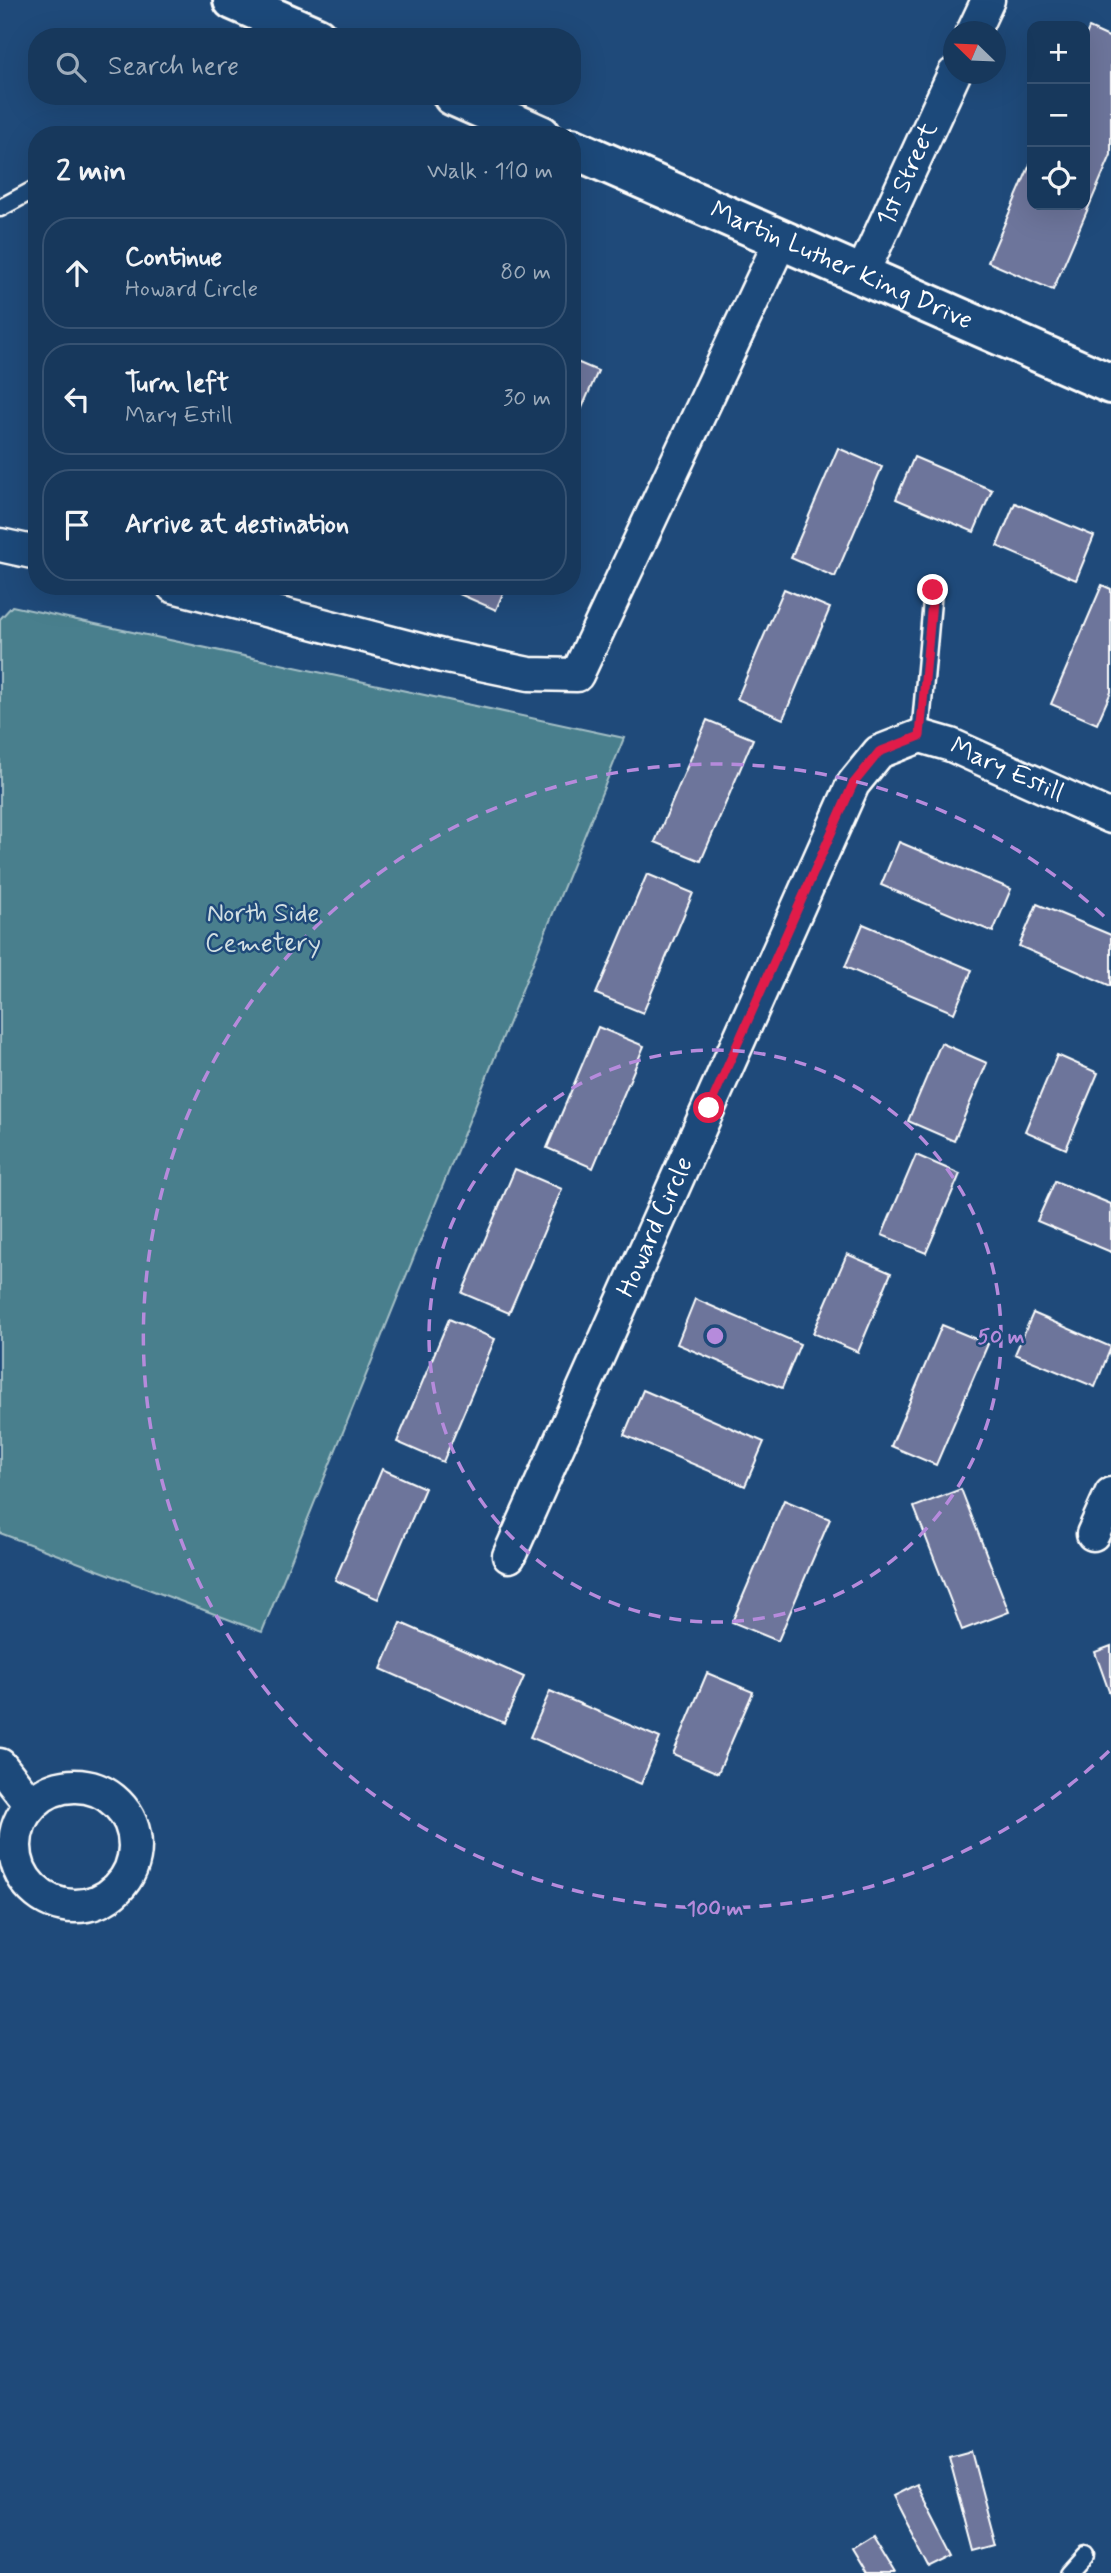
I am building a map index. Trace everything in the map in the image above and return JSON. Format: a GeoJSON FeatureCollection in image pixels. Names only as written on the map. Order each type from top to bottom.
{"type":"FeatureCollection","features":[{"type":"Feature","properties":{"kind":"street"},"geometry":{"type":"LineString","coordinates":[[233,0],[297,28]]}},
{"type":"Feature","properties":{"kind":"street"},"geometry":{"type":"LineString","coordinates":[[978,21],[988,0]]}},
{"type":"Feature","properties":{"kind":"street","name":"1st Street"},"geometry":{"type":"LineString","coordinates":[[861,276],[949,84]]}},
{"type":"Feature","properties":{"kind":"street"},"geometry":{"type":"LineString","coordinates":[[471,105],[512,126]]}},
{"type":"Feature","properties":{"kind":"street","name":"Martin Luther King Drive"},"geometry":{"type":"LineString","coordinates":[[581,152],[1111,384]]}},
{"type":"Feature","properties":{"kind":"street"},"geometry":{"type":"LineString","coordinates":[[208,595],[442,656],[530,674],[577,675],[781,240]]}},
{"type":"Feature","properties":{"kind":"street"},"geometry":{"type":"LineString","coordinates":[[0,545],[28,551]]}},
{"type":"Feature","properties":{"kind":"street","name":"Mary Estill"},"geometry":{"type":"LineString","coordinates":[[920,736],[951,746],[1111,817]]}},
{"type":"Feature","properties":{"kind":"street","name":"Howard Circle"},"geometry":{"type":"LineString","coordinates":[[509,1556],[853,784],[879,752],[920,736]]}},
{"type":"Feature","properties":{"kind":"street"},"geometry":{"type":"LineString","coordinates":[[1093,1534],[1111,1494]]}},
{"type":"Feature","properties":{"kind":"street"},"geometry":{"type":"LineString","coordinates":[[0,1765],[31,1805]]}},
{"type":"Feature","properties":{"kind":"lane"},"geometry":{"type":"LineString","coordinates":[[0,208],[28,193]]}},
{"type":"Feature","properties":{"kind":"lane","name":"Mary Estill"},"geometry":{"type":"LineString","coordinates":[[920,736],[933,590]]}},
{"type":"Feature","properties":{"kind":"lane"},"geometry":{"type":"LineString","coordinates":[[1070,2573],[1086,2555]]}},
{"type":"Feature","properties":{"kind":"green space","name":"North Side Cemetery"},"geometry":{"type":"Polygon","coordinates":[[[12,606],[624,738],[262,1632],[0,1533],[0,619],[12,606]]]}},
{"type":"Feature","properties":{"kind":"building"},"geometry":{"type":"Polygon","coordinates":[[[1090,28],[1111,38],[1111,155],[1090,204],[1090,28]]]}},
{"type":"Feature","properties":{"kind":"building"},"geometry":{"type":"Polygon","coordinates":[[[1027,172],[1027,210],[1087,210],[1053,290],[988,262],[1027,172]]]}},
{"type":"Feature","properties":{"kind":"building"},"geometry":{"type":"Polygon","coordinates":[[[581,364],[598,371],[581,410],[581,364]]]}},
{"type":"Feature","properties":{"kind":"building"},"geometry":{"type":"Polygon","coordinates":[[[838,448],[882,467],[835,577],[791,558],[838,448]]]}},
{"type":"Feature","properties":{"kind":"building"},"geometry":{"type":"Polygon","coordinates":[[[914,457],[992,490],[974,532],[896,499],[914,457]]]}},
{"type":"Feature","properties":{"kind":"building"},"geometry":{"type":"Polygon","coordinates":[[[1015,503],[1094,536],[1076,580],[997,546],[1015,503]]]}},
{"type":"Feature","properties":{"kind":"building"},"geometry":{"type":"Polygon","coordinates":[[[1102,585],[1111,589],[1111,692],[1097,724],[1051,704],[1102,585]]]}},
{"type":"Feature","properties":{"kind":"building"},"geometry":{"type":"Polygon","coordinates":[[[784,589],[830,608],[783,719],[737,699],[784,589]]]}},
{"type":"Feature","properties":{"kind":"building"},"geometry":{"type":"Polygon","coordinates":[[[462,595],[502,595],[496,610],[462,595]]]}},
{"type":"Feature","properties":{"kind":"building"},"geometry":{"type":"Polygon","coordinates":[[[707,720],[753,739],[701,861],[655,842],[707,720]]]}},
{"type":"Feature","properties":{"kind":"building"},"geometry":{"type":"Polygon","coordinates":[[[899,842],[1011,889],[993,932],[881,885],[899,842]]]}},
{"type":"Feature","properties":{"kind":"building"},"geometry":{"type":"Polygon","coordinates":[[[647,874],[693,893],[643,1013],[596,994],[647,874]]]}},
{"type":"Feature","properties":{"kind":"building"},"geometry":{"type":"Polygon","coordinates":[[[1037,904],[1111,935],[1111,986],[1019,946],[1037,904]]]}},
{"type":"Feature","properties":{"kind":"building"},"geometry":{"type":"Polygon","coordinates":[[[863,924],[972,970],[954,1013],[845,967],[863,924]]]}},
{"type":"Feature","properties":{"kind":"building"},"geometry":{"type":"Polygon","coordinates":[[[598,1027],[644,1046],[593,1168],[547,1148],[598,1027]]]}},
{"type":"Feature","properties":{"kind":"building"},"geometry":{"type":"Polygon","coordinates":[[[941,1043],[987,1063],[954,1141],[908,1121],[941,1043]]]}},
{"type":"Feature","properties":{"kind":"building"},"geometry":{"type":"Polygon","coordinates":[[[1057,1055],[1098,1073],[1066,1149],[1025,1131],[1057,1055]]]}},
{"type":"Feature","properties":{"kind":"building"},"geometry":{"type":"Polygon","coordinates":[[[916,1155],[960,1174],[926,1253],[882,1235],[916,1155]]]}},
{"type":"Feature","properties":{"kind":"building"},"geometry":{"type":"Polygon","coordinates":[[[515,1169],[562,1189],[509,1313],[462,1293],[515,1169]]]}},
{"type":"Feature","properties":{"kind":"building"},"geometry":{"type":"Polygon","coordinates":[[[1055,1181],[1111,1204],[1111,1252],[1037,1221],[1055,1181]]]}},
{"type":"Feature","properties":{"kind":"building"},"geometry":{"type":"Polygon","coordinates":[[[847,1254],[891,1273],[858,1352],[813,1333],[847,1254]]]}},
{"type":"Feature","properties":{"kind":"building"},"geometry":{"type":"Polygon","coordinates":[[[695,1299],[800,1344],[782,1388],[677,1344],[695,1299]]]}},
{"type":"Feature","properties":{"kind":"building"},"geometry":{"type":"Polygon","coordinates":[[[1033,1313],[1111,1347],[1095,1387],[1015,1354],[1033,1313]]]}},
{"type":"Feature","properties":{"kind":"building"},"geometry":{"type":"Polygon","coordinates":[[[449,1319],[495,1339],[443,1462],[397,1442],[449,1319]]]}},
{"type":"Feature","properties":{"kind":"building"},"geometry":{"type":"Polygon","coordinates":[[[942,1325],[988,1344],[936,1465],[891,1446],[942,1325]]]}},
{"type":"Feature","properties":{"kind":"building"},"geometry":{"type":"Polygon","coordinates":[[[643,1390],[764,1442],[745,1486],[624,1435],[643,1390]]]}},
{"type":"Feature","properties":{"kind":"building"},"geometry":{"type":"Polygon","coordinates":[[[382,1469],[425,1488],[378,1599],[335,1580],[382,1469]]]}},
{"type":"Feature","properties":{"kind":"building"},"geometry":{"type":"Polygon","coordinates":[[[961,1489],[1009,1612],[962,1630],[914,1507],[961,1489]]]}},
{"type":"Feature","properties":{"kind":"building"},"geometry":{"type":"Polygon","coordinates":[[[784,1500],[830,1519],[778,1641],[732,1622],[784,1500]]]}},
{"type":"Feature","properties":{"kind":"building"},"geometry":{"type":"Polygon","coordinates":[[[401,1623],[524,1677],[504,1723],[381,1669],[401,1623]]]}},
{"type":"Feature","properties":{"kind":"building"},"geometry":{"type":"Polygon","coordinates":[[[1111,1646],[1111,1697],[1095,1652],[1111,1646]]]}},
{"type":"Feature","properties":{"kind":"building"},"geometry":{"type":"Polygon","coordinates":[[[707,1673],[753,1692],[718,1773],[673,1754],[707,1673]]]}},
{"type":"Feature","properties":{"kind":"building"},"geometry":{"type":"Polygon","coordinates":[[[550,1691],[660,1738],[641,1784],[530,1737],[550,1691]]]}},
{"type":"Feature","properties":{"kind":"building"},"geometry":{"type":"Polygon","coordinates":[[[971,2451],[996,2545],[974,2551],[949,2457],[971,2451]]]}},
{"type":"Feature","properties":{"kind":"building"},"geometry":{"type":"Polygon","coordinates":[[[917,2484],[954,2556],[930,2568],[893,2496],[917,2484]]]}},
{"type":"Feature","properties":{"kind":"building"},"geometry":{"type":"Polygon","coordinates":[[[873,2535],[896,2573],[867,2573],[852,2548],[873,2535]]]}},
{"type":"Feature","properties":{"kind":"route"},"geometry":{"type":"LineString","coordinates":[[709,1108],[853,784],[879,752],[920,736],[933,590]]}}]}
